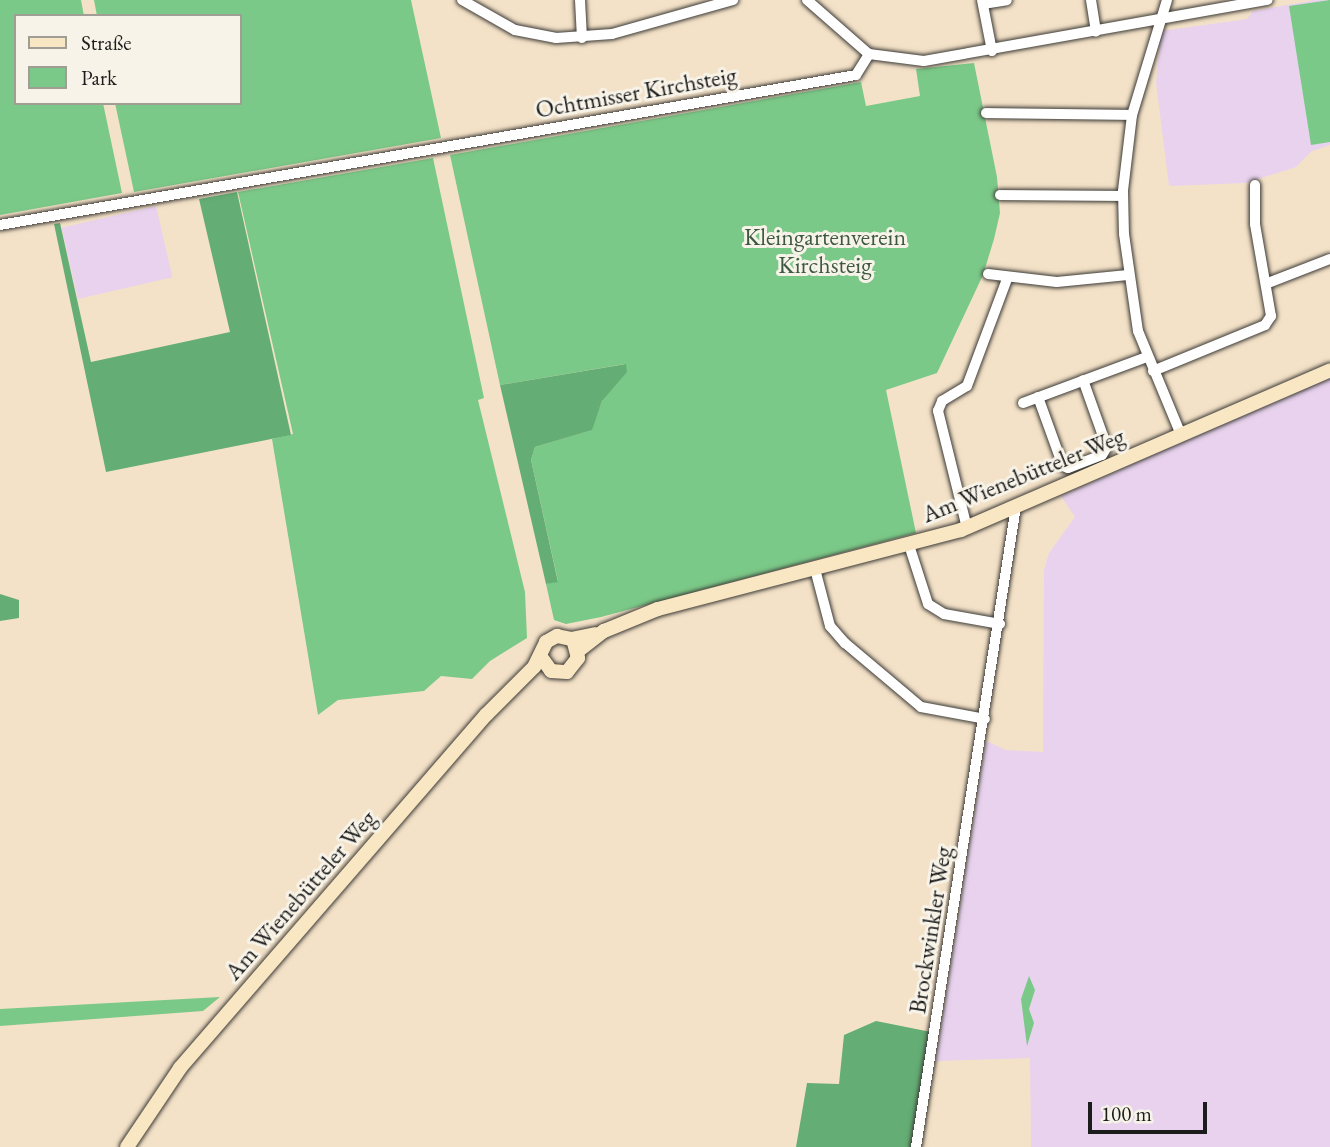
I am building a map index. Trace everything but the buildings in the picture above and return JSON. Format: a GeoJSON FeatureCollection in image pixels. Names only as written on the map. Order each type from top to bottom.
{"type":"FeatureCollection","features":[{"type":"Feature","properties":{"kind":"street"},"geometry":{"type":"LineString","coordinates":[[462,0],[515,30],[582,38],[612,34],[733,0]]}},
{"type":"Feature","properties":{"kind":"street"},"geometry":{"type":"LineString","coordinates":[[580,0],[582,38]]}},
{"type":"Feature","properties":{"kind":"street"},"geometry":{"type":"LineString","coordinates":[[807,0],[869,54],[924,61],[1268,0]]}},
{"type":"Feature","properties":{"kind":"street"},"geometry":{"type":"LineString","coordinates":[[992,51],[982,2],[1007,0]]}},
{"type":"Feature","properties":{"kind":"street"},"geometry":{"type":"LineString","coordinates":[[1091,0],[1096,32]]}},
{"type":"Feature","properties":{"kind":"street"},"geometry":{"type":"LineString","coordinates":[[1168,0],[1172,9],[1185,14]]}},
{"type":"Feature","properties":{"kind":"street"},"geometry":{"type":"LineString","coordinates":[[1168,0],[1132,115],[1123,196],[1128,275],[1147,356],[1181,435]]}},
{"type":"Feature","properties":{"kind":"street","name":"Ochtmisser Kirchsteig"},"geometry":{"type":"LineString","coordinates":[[0,225],[856,75],[869,54]]}},
{"type":"Feature","properties":{"kind":"street"},"geometry":{"type":"LineString","coordinates":[[986,113],[1132,115]]}},
{"type":"Feature","properties":{"kind":"street"},"geometry":{"type":"LineString","coordinates":[[1153,371],[1265,325],[1271,316],[1268,284],[1255,224],[1255,185]]}},
{"type":"Feature","properties":{"kind":"street"},"geometry":{"type":"LineString","coordinates":[[1000,195],[1123,196]]}},
{"type":"Feature","properties":{"kind":"street"},"geometry":{"type":"LineString","coordinates":[[1268,284],[1330,259]]}},
{"type":"Feature","properties":{"kind":"street"},"geometry":{"type":"LineString","coordinates":[[988,274],[1007,279],[1057,282],[1128,275]]}},
{"type":"Feature","properties":{"kind":"street"},"geometry":{"type":"LineString","coordinates":[[967,528],[938,411],[942,401],[965,390],[970,382],[1007,279]]}},
{"type":"Feature","properties":{"kind":"street"},"geometry":{"type":"LineString","coordinates":[[1023,403],[1147,356]]}},
{"type":"Feature","properties":{"kind":"street","name":"Am Wienebütteler Weg"},"geometry":{"type":"LineString","coordinates":[[574,645],[571,670],[559,673],[545,663],[543,645],[551,638],[574,645],[658,609],[967,528],[1330,370]]}},
{"type":"Feature","properties":{"kind":"street"},"geometry":{"type":"LineString","coordinates":[[1038,397],[1068,468],[1102,455],[1107,447],[1083,380]]}},
{"type":"Feature","properties":{"kind":"street","name":"Brockwinkler Weg"},"geometry":{"type":"LineString","coordinates":[[916,1147],[1000,624],[1016,506]]}},
{"type":"Feature","properties":{"kind":"street"},"geometry":{"type":"LineString","coordinates":[[909,545],[928,604],[944,614],[1000,624]]}},
{"type":"Feature","properties":{"kind":"street"},"geometry":{"type":"LineString","coordinates":[[815,569],[830,626],[845,643],[921,707],[985,719]]}},
{"type":"Feature","properties":{"kind":"street","name":"Am Wienebütteler Weg"},"geometry":{"type":"LineString","coordinates":[[127,1147],[180,1068],[486,715],[520,682],[545,663]]}},
{"type":"Feature","properties":{"kind":"shaded area"},"geometry":{"type":"Polygon","coordinates":[[[1315,0],[1330,0],[1330,145],[1312,151],[1296,167],[1245,183],[1169,186],[1156,83],[1161,31],[1247,19],[1253,11],[1315,0]]]}},
{"type":"Feature","properties":{"kind":"shaded area"},"geometry":{"type":"Polygon","coordinates":[[[156,206],[172,277],[78,299],[61,228],[156,206]]]}},
{"type":"Feature","properties":{"kind":"shaded area"},"geometry":{"type":"Polygon","coordinates":[[[1330,375],[1330,1147],[1031,1147],[1030,1058],[936,1061],[986,741],[1006,750],[1043,752],[1044,570],[1049,553],[1075,517],[1061,496],[1330,375]]]}},
{"type":"Feature","properties":{"kind":"green space"},"geometry":{"type":"Polygon","coordinates":[[[0,0],[81,0],[84,14],[14,14],[14,105],[103,105],[122,193],[0,215],[0,0]]]}},
{"type":"Feature","properties":{"kind":"green space"},"geometry":{"type":"Polygon","coordinates":[[[94,0],[411,0],[441,138],[134,192],[115,105],[242,105],[242,14],[97,14],[94,0]]]}},
{"type":"Feature","properties":{"kind":"green space"},"geometry":{"type":"Polygon","coordinates":[[[1330,0],[1330,142],[1311,145],[1289,6],[1330,0]]]}},
{"type":"Feature","properties":{"kind":"green space","name":"Kleingartenverein Kirchsteig"},"geometry":{"type":"Polygon","coordinates":[[[974,63],[997,177],[1000,213],[994,239],[983,275],[937,373],[886,390],[916,533],[601,617],[566,624],[554,620],[546,584],[558,581],[531,460],[535,447],[591,430],[602,401],[625,364],[500,385],[450,155],[861,82],[866,106],[920,96],[916,69],[974,63]]]}},
{"type":"Feature","properties":{"kind":"green space"},"geometry":{"type":"Polygon","coordinates":[[[433,158],[484,398],[478,400],[525,592],[527,638],[490,661],[472,679],[441,676],[424,691],[338,700],[318,715],[272,439],[293,434],[238,192],[433,158]]]}},
{"type":"Feature","properties":{"kind":"green space"},"geometry":{"type":"Polygon","coordinates":[[[237,192],[291,435],[106,472],[54,224],[60,223],[91,362],[230,332],[199,199],[237,192]]]}},
{"type":"Feature","properties":{"kind":"green space"},"geometry":{"type":"Polygon","coordinates":[[[626,364],[627,372],[602,401],[592,430],[535,447],[531,460],[558,582],[546,584],[500,385],[626,364]]]}},
{"type":"Feature","properties":{"kind":"green space"},"geometry":{"type":"Polygon","coordinates":[[[0,594],[19,600],[19,618],[0,621],[0,594]]]}},
{"type":"Feature","properties":{"kind":"green space"},"geometry":{"type":"Polygon","coordinates":[[[1029,976],[1035,990],[1029,1009],[1034,1023],[1027,1046],[1021,999],[1029,976]]]}},
{"type":"Feature","properties":{"kind":"green space"},"geometry":{"type":"Polygon","coordinates":[[[220,997],[203,1011],[0,1026],[0,1009],[220,997]]]}},
{"type":"Feature","properties":{"kind":"green space"},"geometry":{"type":"Polygon","coordinates":[[[876,1021],[931,1032],[913,1147],[796,1147],[807,1083],[839,1084],[844,1035],[876,1021]]]}}]}
